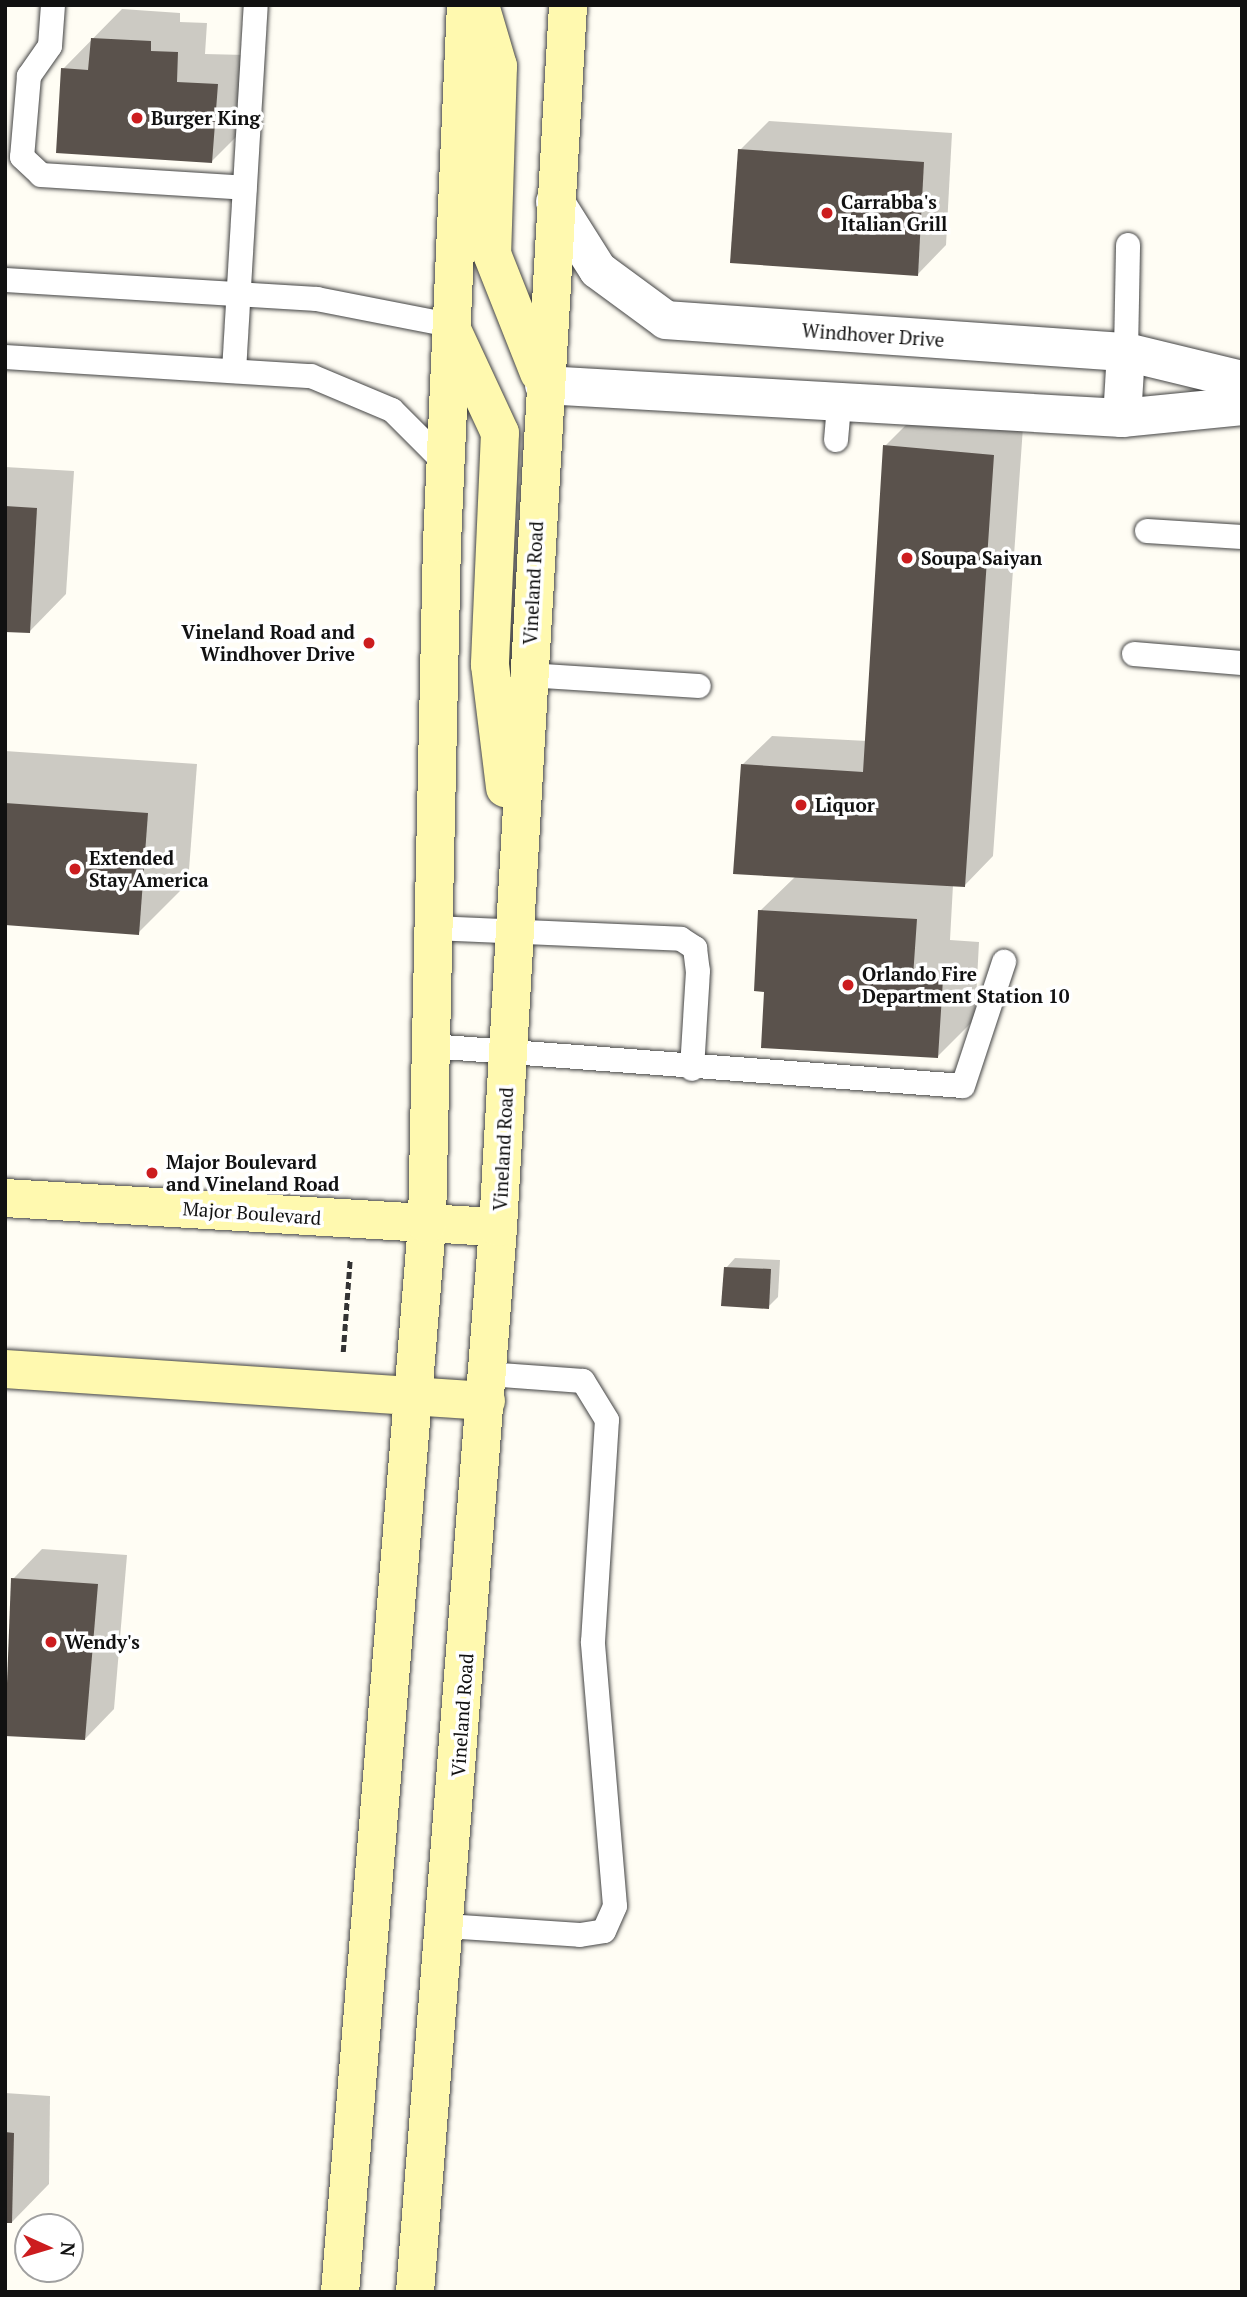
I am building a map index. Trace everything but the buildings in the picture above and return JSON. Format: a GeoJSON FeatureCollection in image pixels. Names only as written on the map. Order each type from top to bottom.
{"type":"FeatureCollection","features":[{"type":"Feature","properties":{"kind":"street"},"geometry":{"type":"LineString","coordinates":[[340,2292],[427,1224],[449,325],[466,5]]}},
{"type":"Feature","properties":{"kind":"street"},"geometry":{"type":"LineString","coordinates":[[480,5],[498,66],[492,254],[544,385],[1122,418],[1242,406]]}},
{"type":"Feature","properties":{"kind":"street","name":"Vineland Road"},"geometry":{"type":"LineString","coordinates":[[415,2292],[446,1926],[498,1227],[518,914],[544,385],[568,5]]}},
{"type":"Feature","properties":{"kind":"street","name":"Windhover Drive"},"geometry":{"type":"LineString","coordinates":[[555,202],[598,270],[666,320],[1126,352],[1242,380]]}},
{"type":"Feature","properties":{"kind":"street"},"geometry":{"type":"LineString","coordinates":[[449,325],[500,433],[489,665],[518,914]]}},
{"type":"Feature","properties":{"kind":"street"},"geometry":{"type":"LineString","coordinates":[[1122,418],[1126,352]]}},
{"type":"Feature","properties":{"kind":"street","name":"Major Boulevard"},"geometry":{"type":"LineString","coordinates":[[5,1198],[498,1227]]}},
{"type":"Feature","properties":{"kind":"street"},"geometry":{"type":"LineString","coordinates":[[5,1369],[415,1397],[487,1388]]}},
{"type":"Feature","properties":{"kind":"lane"},"geometry":{"type":"LineString","coordinates":[[53,5],[50,46],[29,76],[22,157],[41,175],[245,188]]}},
{"type":"Feature","properties":{"kind":"lane"},"geometry":{"type":"LineString","coordinates":[[234,371],[256,5]]}},
{"type":"Feature","properties":{"kind":"lane"},"geometry":{"type":"LineString","coordinates":[[1126,352],[1128,245]]}},
{"type":"Feature","properties":{"kind":"lane"},"geometry":{"type":"LineString","coordinates":[[5,280],[317,299],[449,325]]}},
{"type":"Feature","properties":{"kind":"lane"},"geometry":{"type":"LineString","coordinates":[[5,357],[311,376],[392,410],[446,464]]}},
{"type":"Feature","properties":{"kind":"lane"},"geometry":{"type":"LineString","coordinates":[[836,440],[839,402]]}},
{"type":"Feature","properties":{"kind":"lane"},"geometry":{"type":"LineString","coordinates":[[1147,531],[1242,537]]}},
{"type":"Feature","properties":{"kind":"lane"},"geometry":{"type":"LineString","coordinates":[[1134,654],[1242,663]]}},
{"type":"Feature","properties":{"kind":"lane"},"geometry":{"type":"LineString","coordinates":[[528,676],[699,686]]}},
{"type":"Feature","properties":{"kind":"lane"},"geometry":{"type":"LineString","coordinates":[[433,928],[518,914],[681,939],[695,948],[692,1069]]}},
{"type":"Feature","properties":{"kind":"lane"},"geometry":{"type":"LineString","coordinates":[[430,1046],[692,1069],[963,1086],[1004,962]]}},
{"type":"Feature","properties":{"kind":"lane"},"geometry":{"type":"LineString","coordinates":[[446,1926],[580,1935],[604,1931],[615,1906],[593,1642],[607,1420],[583,1381],[487,1388]]}},
{"type":"Feature","properties":{"kind":"path"},"geometry":{"type":"LineString","coordinates":[[342,1364],[351,1248]]}},
{"type":"Feature","properties":{"kind":"place","name":"Burger King"},"geometry":{"type":"Point","coordinates":[137,118]}},
{"type":"Feature","properties":{"kind":"place","name":"Carrabba's Italian Grill"},"geometry":{"type":"Point","coordinates":[827,213]}},
{"type":"Feature","properties":{"kind":"place","name":"Soupa Saiyan"},"geometry":{"type":"Point","coordinates":[907,558]}},
{"type":"Feature","properties":{"kind":"place","name":"Vineland Road and Windhover Drive"},"geometry":{"type":"Point","coordinates":[369,643]}},
{"type":"Feature","properties":{"kind":"place","name":"Liquor"},"geometry":{"type":"Point","coordinates":[801,805]}},
{"type":"Feature","properties":{"kind":"place","name":"Extended Stay America"},"geometry":{"type":"Point","coordinates":[75,869]}},
{"type":"Feature","properties":{"kind":"place","name":"Orlando Fire Department Station 10"},"geometry":{"type":"Point","coordinates":[848,985]}},
{"type":"Feature","properties":{"kind":"place","name":"Major Boulevard and Vineland Road"},"geometry":{"type":"Point","coordinates":[152,1173]}},
{"type":"Feature","properties":{"kind":"place","name":"Wendy's"},"geometry":{"type":"Point","coordinates":[51,1642]}}]}
